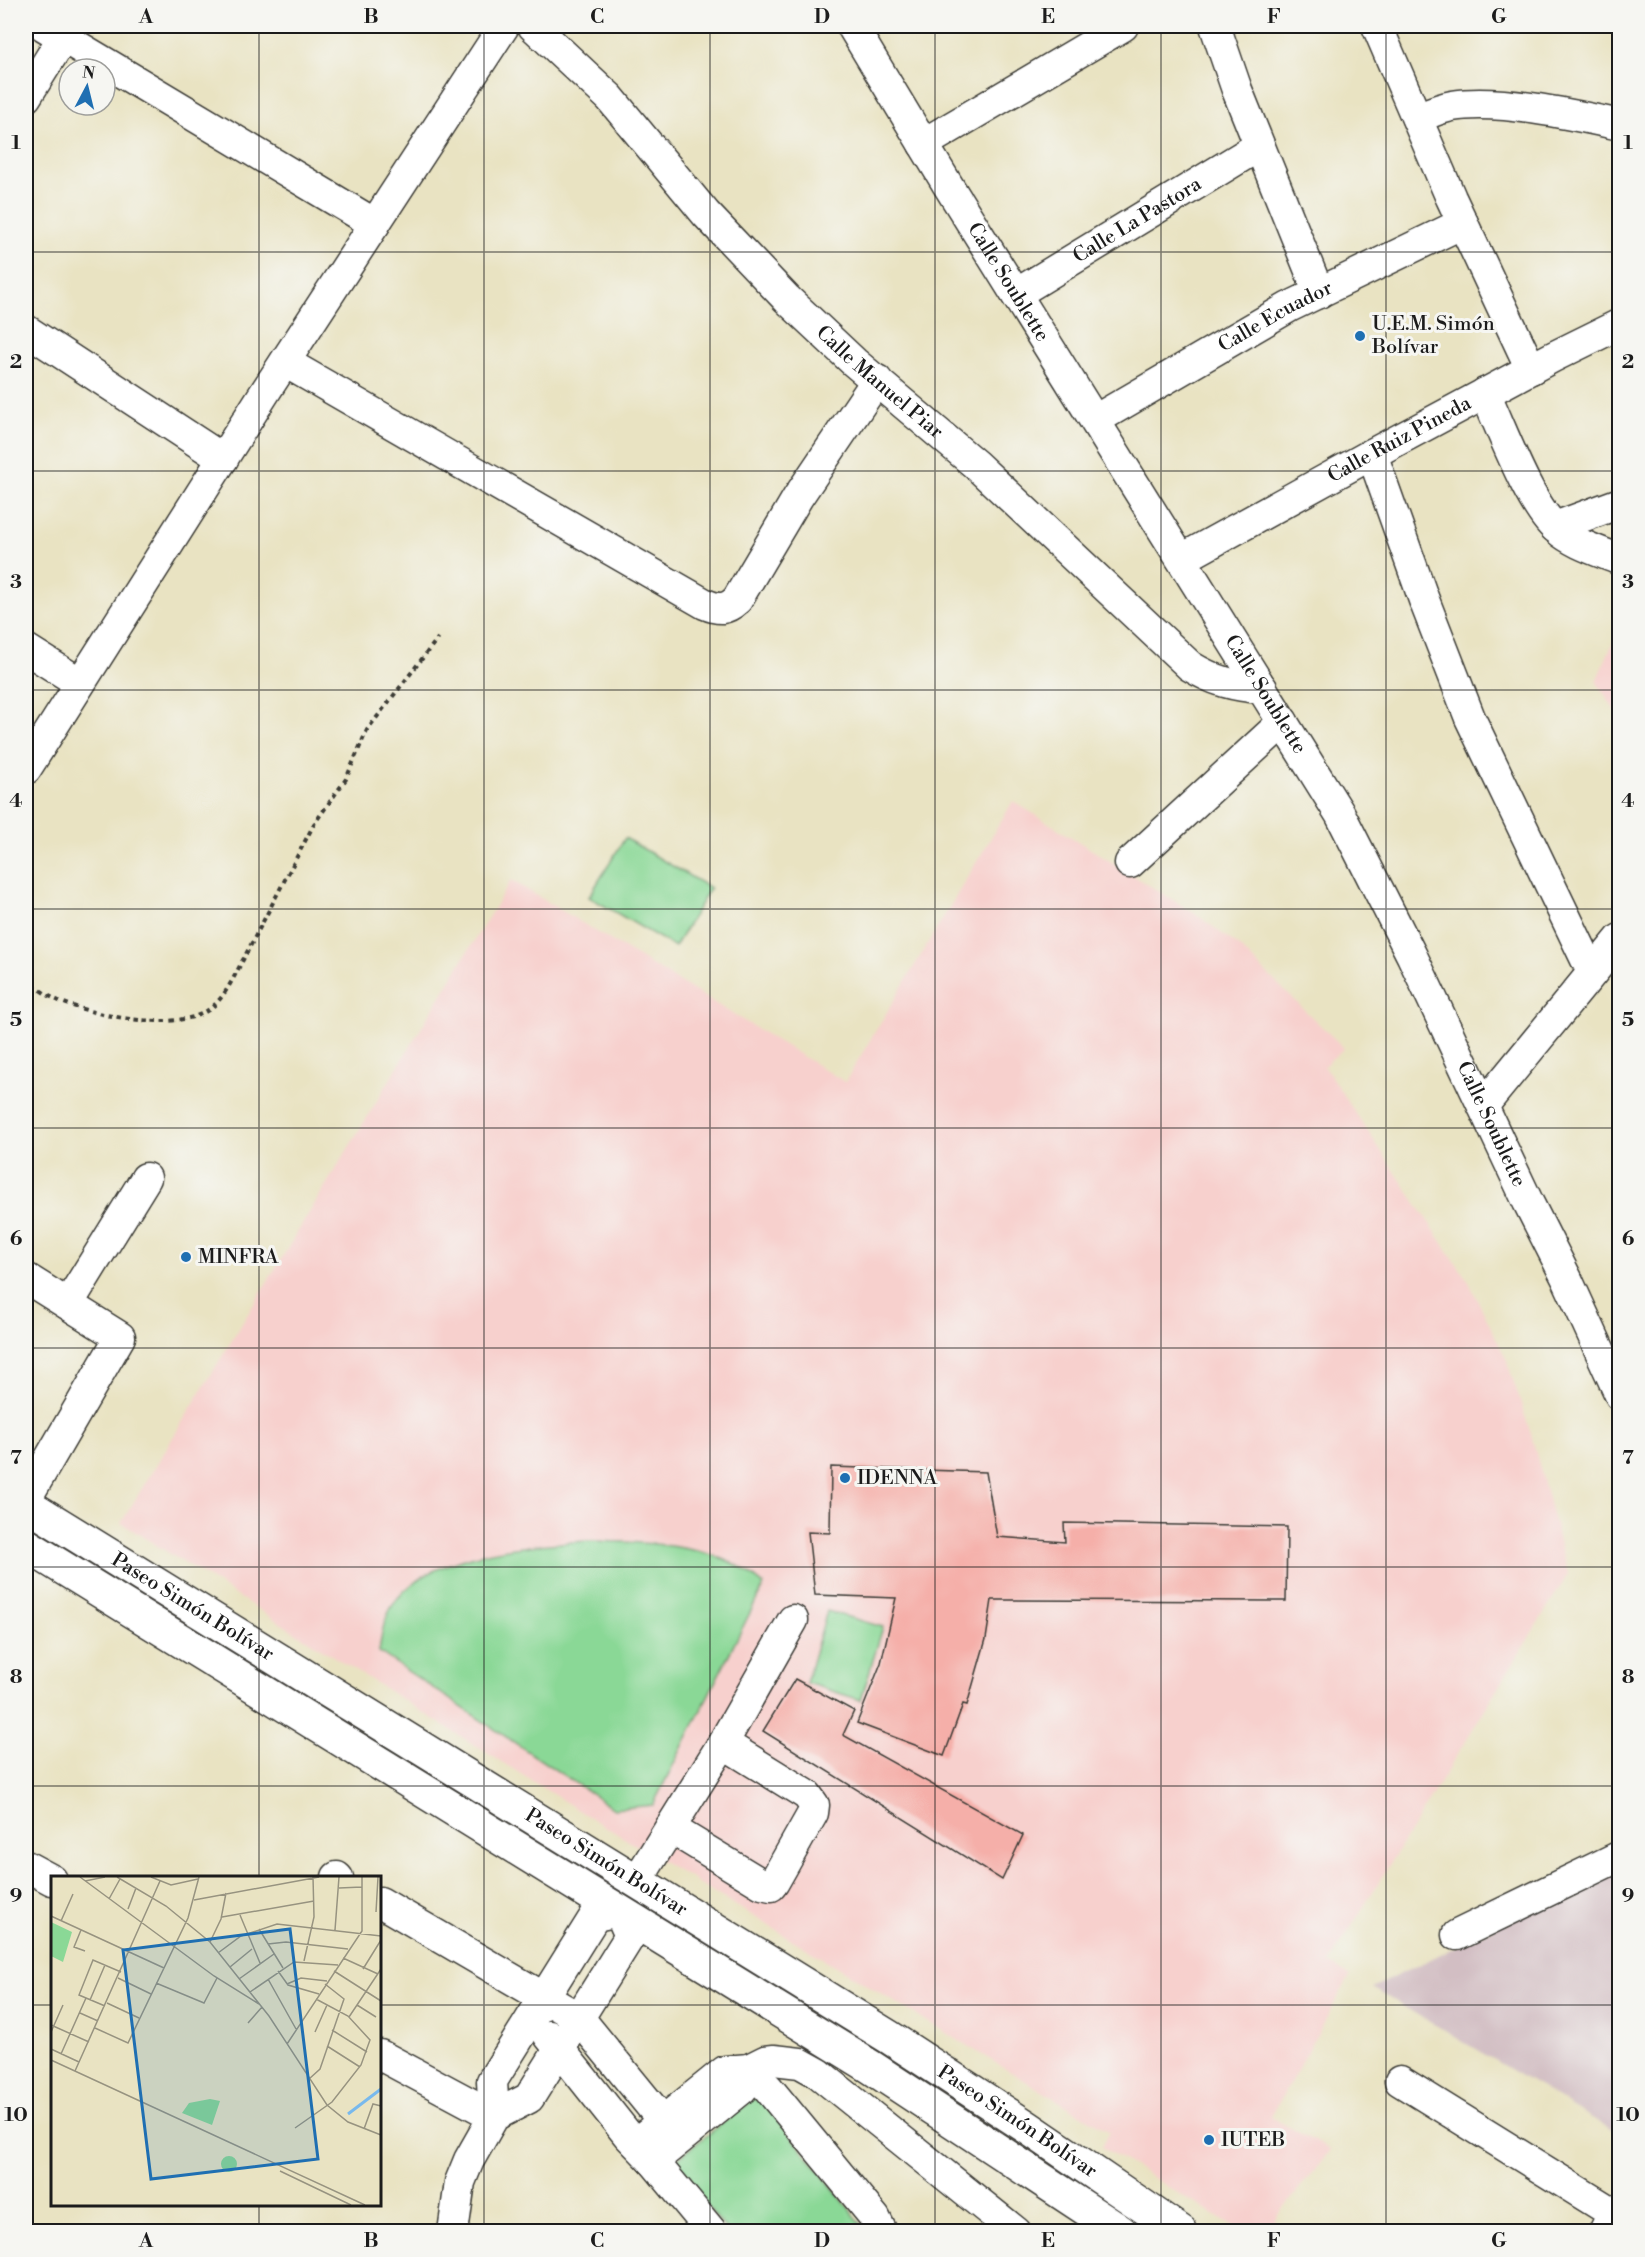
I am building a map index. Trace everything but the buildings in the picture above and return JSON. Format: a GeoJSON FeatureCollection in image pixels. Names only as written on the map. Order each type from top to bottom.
{"type":"FeatureCollection","features":[{"type":"Feature","properties":{"kind":"main road","name":"Paseo Simón Bolívar"},"geometry":{"type":"LineString","coordinates":[[26,1504],[890,2037],[1028,2127],[1181,2232]]}},
{"type":"Feature","properties":{"kind":"main road","name":"Paseo Simón Bolívar"},"geometry":{"type":"LineString","coordinates":[[26,1545],[871,2067],[1122,2232]]}},
{"type":"Feature","properties":{"kind":"main road"},"geometry":{"type":"LineString","coordinates":[[619,1911],[637,1881]]}},
{"type":"Feature","properties":{"kind":"street"},"geometry":{"type":"LineString","coordinates":[[26,769],[285,362],[504,26]]}},
{"type":"Feature","properties":{"kind":"street","name":"Calle Manuel Piar"},"geometry":{"type":"LineString","coordinates":[[533,26],[610,98],[705,214],[787,299],[854,362],[975,464],[1190,666],[1209,678],[1235,686],[1262,688]]}},
{"type":"Feature","properties":{"kind":"street","name":"Calle Soublette"},"geometry":{"type":"LineString","coordinates":[[853,26],[923,144],[1340,814],[1380,889],[1482,1106],[1567,1279],[1620,1395]]}},
{"type":"Feature","properties":{"kind":"street"},"geometry":{"type":"LineString","coordinates":[[923,144],[1123,26]]}},
{"type":"Feature","properties":{"kind":"street"},"geometry":{"type":"LineString","coordinates":[[1215,26],[1237,90],[1319,293]]}},
{"type":"Feature","properties":{"kind":"street"},"geometry":{"type":"LineString","coordinates":[[1377,26],[1463,223],[1531,369]]}},
{"type":"Feature","properties":{"kind":"street"},"geometry":{"type":"LineString","coordinates":[[26,98],[59,30],[375,224]]}},
{"type":"Feature","properties":{"kind":"street"},"geometry":{"type":"LineString","coordinates":[[1417,118],[1453,106],[1472,105],[1545,111],[1620,126]]}},
{"type":"Feature","properties":{"kind":"street","name":"Calle La Pastora"},"geometry":{"type":"LineString","coordinates":[[1016,294],[1259,146]]}},
{"type":"Feature","properties":{"kind":"street","name":"Calle Ecuador"},"geometry":{"type":"LineString","coordinates":[[1095,420],[1289,307],[1463,223]]}},
{"type":"Feature","properties":{"kind":"street","name":"Calle Ruiz Pineda"},"geometry":{"type":"LineString","coordinates":[[1182,559],[1485,393],[1620,324]]}},
{"type":"Feature","properties":{"kind":"street"},"geometry":{"type":"LineString","coordinates":[[26,330],[223,459]]}},
{"type":"Feature","properties":{"kind":"street"},"geometry":{"type":"LineString","coordinates":[[285,362],[705,604],[721,609],[730,606],[745,588],[798,497],[877,380]]}},
{"type":"Feature","properties":{"kind":"street"},"geometry":{"type":"LineString","coordinates":[[1485,393],[1524,480],[1544,514],[1566,536],[1620,560]]}},
{"type":"Feature","properties":{"kind":"street"},"geometry":{"type":"LineString","coordinates":[[1372,454],[1424,600],[1470,718],[1592,972]]}},
{"type":"Feature","properties":{"kind":"street"},"geometry":{"type":"LineString","coordinates":[[1555,527],[1620,503]]}},
{"type":"Feature","properties":{"kind":"street"},"geometry":{"type":"LineString","coordinates":[[26,649],[80,683]]}},
{"type":"Feature","properties":{"kind":"street"},"geometry":{"type":"LineString","coordinates":[[1130,863],[1283,722]]}},
{"type":"Feature","properties":{"kind":"street"},"geometry":{"type":"LineString","coordinates":[[1482,1106],[1620,939]]}},
{"type":"Feature","properties":{"kind":"street"},"geometry":{"type":"LineString","coordinates":[[68,1304],[146,1178]]}},
{"type":"Feature","properties":{"kind":"street"},"geometry":{"type":"LineString","coordinates":[[26,1278],[120,1337],[26,1499]]}},
{"type":"Feature","properties":{"kind":"street"},"geometry":{"type":"LineString","coordinates":[[637,1881],[723,1743],[793,1620]]}},
{"type":"Feature","properties":{"kind":"street"},"geometry":{"type":"LineString","coordinates":[[670,1828],[762,1884],[771,1886],[774,1882],[813,1813],[814,1804],[807,1795],[723,1743]]}},
{"type":"Feature","properties":{"kind":"street"},"geometry":{"type":"LineString","coordinates":[[1458,1935],[1620,1856]]}},
{"type":"Feature","properties":{"kind":"street"},"geometry":{"type":"LineString","coordinates":[[26,1866],[51,1879]]}},
{"type":"Feature","properties":{"kind":"street"},"geometry":{"type":"LineString","coordinates":[[381,1903],[539,2007],[579,2018],[663,2121]]}},
{"type":"Feature","properties":{"kind":"street"},"geometry":{"type":"LineString","coordinates":[[453,2232],[460,2182],[494,2116],[492,2081],[595,1917],[619,1911],[630,1936],[529,2098],[494,2116]]}},
{"type":"Feature","properties":{"kind":"street"},"geometry":{"type":"LineString","coordinates":[[539,2007],[559,2049],[712,2232]]}},
{"type":"Feature","properties":{"kind":"street"},"geometry":{"type":"LineString","coordinates":[[381,2056],[494,2116]]}},
{"type":"Feature","properties":{"kind":"street"},"geometry":{"type":"LineString","coordinates":[[644,2152],[663,2121],[725,2071],[749,2069],[765,2061],[793,2061],[807,2066],[1017,2232]]}},
{"type":"Feature","properties":{"kind":"street"},"geometry":{"type":"LineString","coordinates":[[644,2152],[743,2088],[749,2069]]}},
{"type":"Feature","properties":{"kind":"street"},"geometry":{"type":"LineString","coordinates":[[749,2069],[768,2088],[875,2218],[882,2232]]}},
{"type":"Feature","properties":{"kind":"street"},"geometry":{"type":"LineString","coordinates":[[1400,2081],[1613,2213],[1604,2232]]}},
{"type":"Feature","properties":{"kind":"path"},"geometry":{"type":"LineString","coordinates":[[26,980],[55,999],[102,1015],[167,1022],[202,1014],[218,1002],[233,979],[314,824],[346,779],[367,730],[438,638]]}},
{"type":"Feature","properties":{"kind":"shaded area"},"geometry":{"type":"Polygon","coordinates":[[[1619,629],[1619,717],[1596,681],[1619,629]]]}},
{"type":"Feature","properties":{"kind":"shaded area","name":"IDENNA"},"geometry":{"type":"Polygon","coordinates":[[[1013,801],[1197,915],[1236,944],[1344,1048],[1324,1066],[1469,1282],[1507,1361],[1531,1434],[1568,1574],[1329,1963],[1350,1976],[1271,2117],[1330,2150],[1275,2220],[1272,2231],[1242,2232],[1102,2147],[1110,2132],[594,1820],[121,1523],[511,880],[845,1082],[1013,801]]]}},
{"type":"Feature","properties":{"kind":"shaded area"},"geometry":{"type":"Polygon","coordinates":[[[1619,1866],[1619,2134],[1372,1988],[1619,1866]]]}},
{"type":"Feature","properties":{"kind":"green space"},"geometry":{"type":"Polygon","coordinates":[[[625,838],[710,888],[675,947],[589,897],[625,838]]]}},
{"type":"Feature","properties":{"kind":"green space"},"geometry":{"type":"Polygon","coordinates":[[[588,1541],[685,1548],[722,1558],[749,1573],[764,1585],[653,1805],[614,1809],[379,1652],[384,1624],[391,1608],[407,1589],[428,1574],[453,1563],[509,1549],[588,1541]]]}},
{"type":"Feature","properties":{"kind":"green space"},"geometry":{"type":"Polygon","coordinates":[[[827,1611],[883,1627],[861,1700],[806,1683],[827,1611]]]}},
{"type":"Feature","properties":{"kind":"green space"},"geometry":{"type":"Polygon","coordinates":[[[755,2098],[761,2098],[867,2231],[727,2231],[679,2171],[678,2158],[755,2098]]]}},
{"type":"Feature","properties":{"kind":"place","name":"U.E.M. Simón Bolívar"},"geometry":{"type":"Point","coordinates":[1360,336]}},
{"type":"Feature","properties":{"kind":"place","name":"MINFRA"},"geometry":{"type":"Point","coordinates":[186,1257]}},
{"type":"Feature","properties":{"kind":"place","name":"IDENNA"},"geometry":{"type":"Point","coordinates":[845,1478]}},
{"type":"Feature","properties":{"kind":"place","name":"IUTEB"},"geometry":{"type":"Point","coordinates":[1209,2140]}}]}
